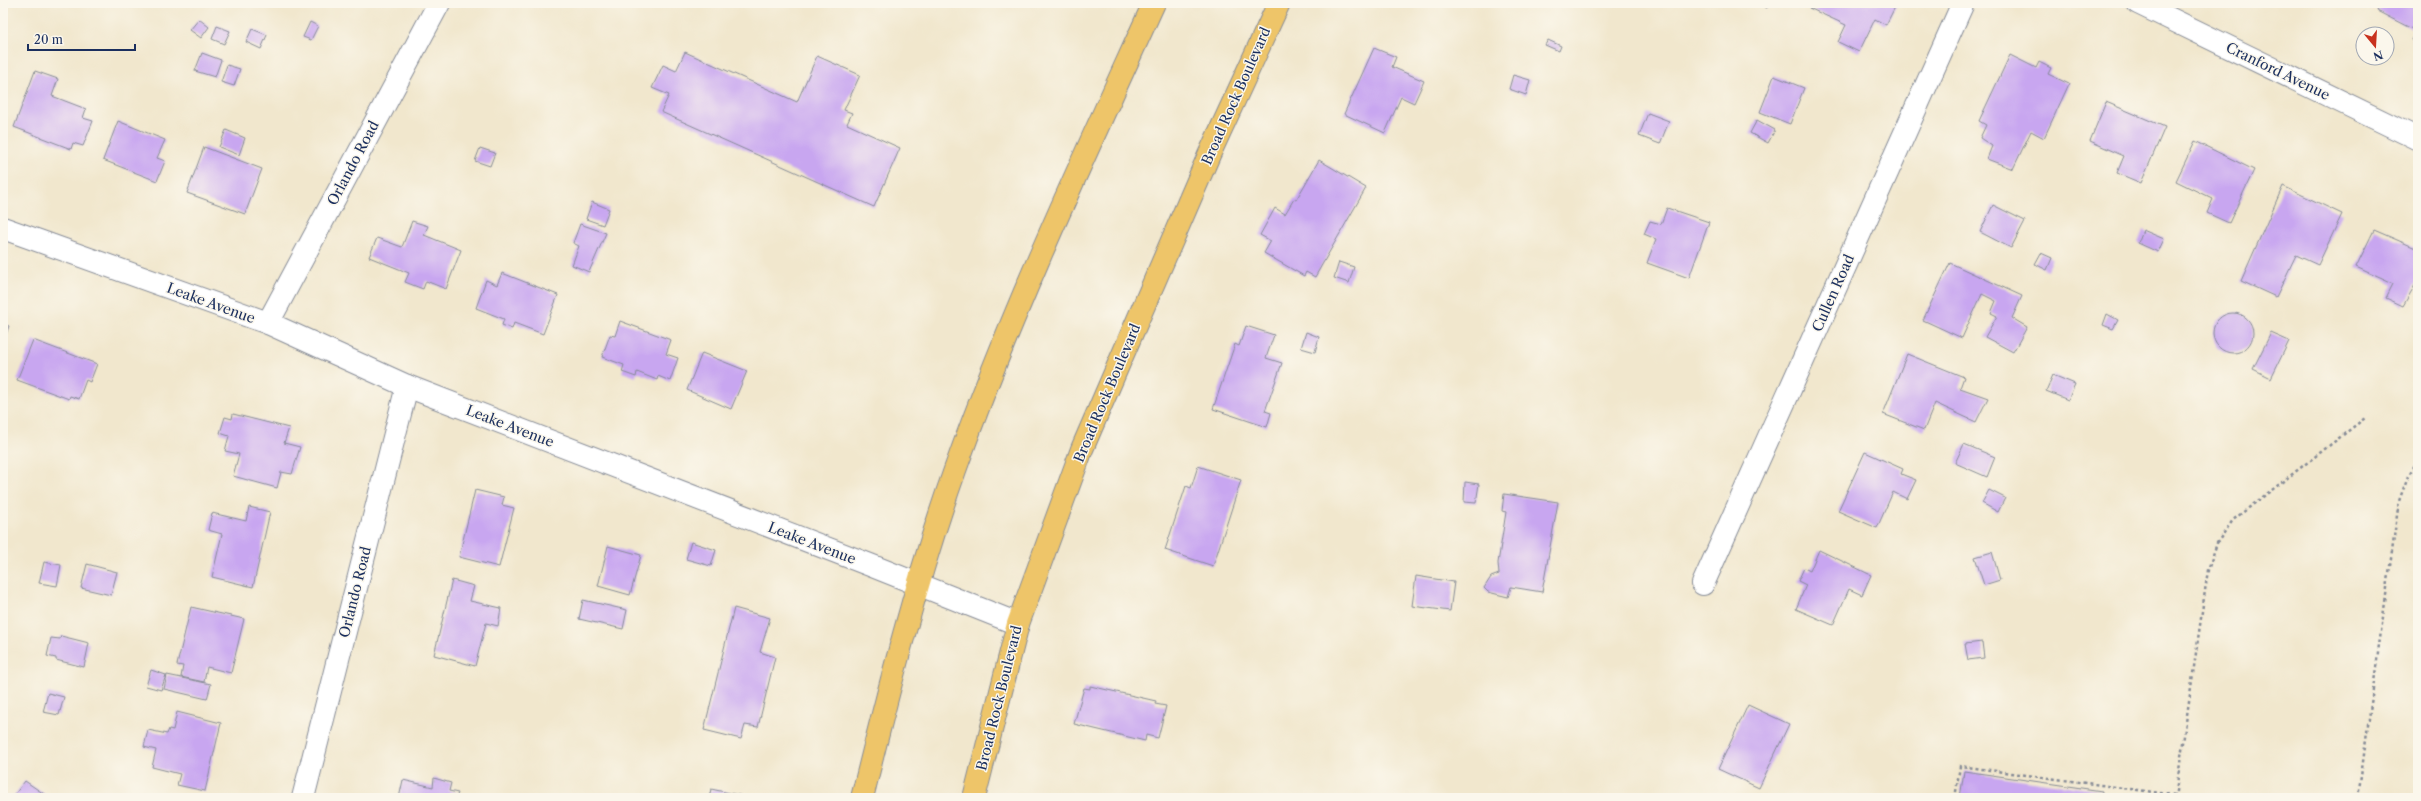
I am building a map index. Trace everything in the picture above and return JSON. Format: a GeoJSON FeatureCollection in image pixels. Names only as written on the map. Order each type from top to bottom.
{"type":"FeatureCollection","features":[{"type":"Feature","properties":{"kind":"main road"},"geometry":{"type":"LineString","coordinates":[[862,798],[897,656],[954,471],[1023,293],[1154,3]]}},
{"type":"Feature","properties":{"kind":"main road","name":"Broad Rock Boulevard"},"geometry":{"type":"LineString","coordinates":[[974,798],[1018,624],[1082,449],[1209,155],[1279,3]]}},
{"type":"Feature","properties":{"kind":"street","name":"Orlando Road"},"geometry":{"type":"LineString","coordinates":[[268,323],[439,3]]}},
{"type":"Feature","properties":{"kind":"street","name":"Cullen Road"},"geometry":{"type":"LineString","coordinates":[[1703,584],[1963,3]]}},
{"type":"Feature","properties":{"kind":"street","name":"Cranford Avenue"},"geometry":{"type":"LineString","coordinates":[[2138,3],[2418,139]]}},
{"type":"Feature","properties":{"kind":"street","name":"Leake Avenue"},"geometry":{"type":"LineString","coordinates":[[3,228],[268,323],[407,386],[919,584],[1018,624]]}},
{"type":"Feature","properties":{"kind":"street","name":"Orlando Road"},"geometry":{"type":"LineString","coordinates":[[303,798],[407,386]]}},
{"type":"Feature","properties":{"kind":"path"},"geometry":{"type":"LineString","coordinates":[[1955,798],[1960,766],[2175,796],[2208,570],[2217,543],[2233,520],[2365,418]]}},
{"type":"Feature","properties":{"kind":"path"},"geometry":{"type":"LineString","coordinates":[[2358,798],[2399,501],[2408,476],[2418,460]]}},
{"type":"Feature","properties":{"kind":"building"},"geometry":{"type":"Polygon","coordinates":[[[1756,3],[1769,3],[1767,8],[1756,3]]]}},
{"type":"Feature","properties":{"kind":"building"},"geometry":{"type":"Polygon","coordinates":[[[1812,3],[1897,3],[1886,25],[1875,19],[1859,52],[1838,42],[1846,25],[1809,8],[1812,3]]]}},
{"type":"Feature","properties":{"kind":"building"},"geometry":{"type":"Polygon","coordinates":[[[2381,3],[2418,3],[2418,44],[2411,40],[2416,31],[2377,11],[2381,3]]]}},
{"type":"Feature","properties":{"kind":"building"},"geometry":{"type":"Polygon","coordinates":[[[199,19],[209,27],[201,38],[190,30],[199,19]]]}},
{"type":"Feature","properties":{"kind":"building"},"geometry":{"type":"Polygon","coordinates":[[[310,22],[318,26],[311,40],[303,37],[310,22]]]}},
{"type":"Feature","properties":{"kind":"building"},"geometry":{"type":"Polygon","coordinates":[[[217,26],[230,31],[224,44],[212,39],[217,26]]]}},
{"type":"Feature","properties":{"kind":"building"},"geometry":{"type":"Polygon","coordinates":[[[252,29],[267,35],[261,49],[246,42],[252,29]]]}},
{"type":"Feature","properties":{"kind":"building"},"geometry":{"type":"Polygon","coordinates":[[[1548,40],[1561,46],[1559,51],[1545,45],[1548,40]]]}},
{"type":"Feature","properties":{"kind":"building"},"geometry":{"type":"Polygon","coordinates":[[[1374,48],[1396,57],[1392,67],[1424,81],[1414,103],[1401,97],[1385,133],[1344,114],[1374,48]]]}},
{"type":"Feature","properties":{"kind":"building"},"geometry":{"type":"Polygon","coordinates":[[[685,52],[797,102],[817,56],[860,75],[844,110],[852,113],[847,124],[900,148],[874,207],[661,112],[669,95],[652,88],[663,65],[676,71],[685,52]]]}},
{"type":"Feature","properties":{"kind":"building"},"geometry":{"type":"Polygon","coordinates":[[[202,53],[221,60],[215,77],[195,71],[202,53]]]}},
{"type":"Feature","properties":{"kind":"building"},"geometry":{"type":"Polygon","coordinates":[[[2010,55],[2036,68],[2039,62],[2051,68],[2048,74],[2069,84],[2044,138],[2031,131],[2013,169],[1987,159],[1992,146],[1980,138],[1986,125],[1979,121],[2010,55]]]}},
{"type":"Feature","properties":{"kind":"building"},"geometry":{"type":"Polygon","coordinates":[[[227,65],[240,69],[234,86],[221,82],[227,65]]]}},
{"type":"Feature","properties":{"kind":"building"},"geometry":{"type":"Polygon","coordinates":[[[35,71],[58,79],[52,96],[86,109],[83,118],[93,121],[83,146],[73,143],[71,149],[14,127],[35,71]]]}},
{"type":"Feature","properties":{"kind":"building"},"geometry":{"type":"Polygon","coordinates":[[[1513,75],[1530,80],[1526,95],[1509,89],[1513,75]]]}},
{"type":"Feature","properties":{"kind":"building"},"geometry":{"type":"Polygon","coordinates":[[[1774,76],[1804,88],[1790,124],[1760,112],[1774,76]]]}},
{"type":"Feature","properties":{"kind":"building"},"geometry":{"type":"Polygon","coordinates":[[[2106,102],[2165,127],[2141,183],[2117,173],[2124,156],[2090,141],[2106,102]]]}},
{"type":"Feature","properties":{"kind":"building"},"geometry":{"type":"Polygon","coordinates":[[[1648,113],[1669,121],[1660,144],[1639,136],[1648,113]]]}},
{"type":"Feature","properties":{"kind":"building"},"geometry":{"type":"Polygon","coordinates":[[[1757,120],[1775,130],[1768,143],[1750,133],[1757,120]]]}},
{"type":"Feature","properties":{"kind":"building"},"geometry":{"type":"Polygon","coordinates":[[[118,121],[165,140],[157,158],[165,161],[157,181],[103,160],[118,121]]]}},
{"type":"Feature","properties":{"kind":"building"},"geometry":{"type":"Polygon","coordinates":[[[226,130],[245,138],[239,155],[219,147],[226,130]]]}},
{"type":"Feature","properties":{"kind":"building"},"geometry":{"type":"Polygon","coordinates":[[[2195,141],[2254,170],[2229,223],[2207,213],[2213,199],[2176,181],[2195,141]]]}},
{"type":"Feature","properties":{"kind":"building"},"geometry":{"type":"Polygon","coordinates":[[[204,147],[262,169],[245,214],[187,193],[204,147]]]}},
{"type":"Feature","properties":{"kind":"building"},"geometry":{"type":"Polygon","coordinates":[[[480,148],[495,153],[490,166],[475,161],[480,148]]]}},
{"type":"Feature","properties":{"kind":"building"},"geometry":{"type":"Polygon","coordinates":[[[1319,160],[1366,188],[1315,277],[1306,272],[1304,276],[1264,253],[1271,241],[1260,235],[1275,208],[1285,214],[1294,199],[1296,200],[1319,160]]]}},
{"type":"Feature","properties":{"kind":"building"},"geometry":{"type":"Polygon","coordinates":[[[2283,186],[2342,214],[2318,265],[2296,255],[2276,297],[2241,281],[2283,186]]]}},
{"type":"Feature","properties":{"kind":"building"},"geometry":{"type":"Polygon","coordinates":[[[592,202],[609,209],[603,225],[586,219],[592,202]]]}},
{"type":"Feature","properties":{"kind":"building"},"geometry":{"type":"Polygon","coordinates":[[[1993,205],[2025,221],[2011,248],[1980,232],[1993,205]]]}},
{"type":"Feature","properties":{"kind":"building"},"geometry":{"type":"Polygon","coordinates":[[[1667,208],[1709,222],[1689,278],[1647,263],[1656,239],[1644,234],[1650,221],[1661,224],[1667,208]]]}},
{"type":"Feature","properties":{"kind":"building"},"geometry":{"type":"Polygon","coordinates":[[[412,221],[428,226],[424,235],[461,250],[446,289],[426,281],[423,289],[405,282],[409,273],[369,257],[377,238],[402,247],[412,221]]]}},
{"type":"Feature","properties":{"kind":"building"},"geometry":{"type":"Polygon","coordinates":[[[580,224],[606,233],[589,272],[572,265],[579,246],[573,243],[580,224]]]}},
{"type":"Feature","properties":{"kind":"building"},"geometry":{"type":"Polygon","coordinates":[[[2143,230],[2164,239],[2158,252],[2138,243],[2143,230]]]}},
{"type":"Feature","properties":{"kind":"building"},"geometry":{"type":"Polygon","coordinates":[[[2374,230],[2418,249],[2418,280],[2403,306],[2386,298],[2393,284],[2356,267],[2374,230]]]}},
{"type":"Feature","properties":{"kind":"building"},"geometry":{"type":"Polygon","coordinates":[[[2041,253],[2052,258],[2047,270],[2035,264],[2041,253]]]}},
{"type":"Feature","properties":{"kind":"building"},"geometry":{"type":"Polygon","coordinates":[[[1339,262],[1354,267],[1349,283],[1334,278],[1339,262]]]}},
{"type":"Feature","properties":{"kind":"building"},"geometry":{"type":"Polygon","coordinates":[[[1950,263],[2022,296],[2012,318],[2027,327],[2013,352],[1985,337],[1997,316],[1991,313],[1996,301],[1982,294],[1962,338],[1923,320],[1950,263]]]}},
{"type":"Feature","properties":{"kind":"building"},"geometry":{"type":"Polygon","coordinates":[[[502,273],[558,295],[543,334],[514,323],[512,329],[502,325],[504,319],[476,308],[486,280],[497,285],[502,273]]]}},
{"type":"Feature","properties":{"kind":"building"},"geometry":{"type":"Polygon","coordinates":[[[2237,313],[2244,316],[2250,322],[2253,333],[2252,341],[2244,350],[2237,353],[2229,353],[2222,350],[2214,341],[2213,329],[2216,322],[2225,314],[2237,313]]]}},
{"type":"Feature","properties":{"kind":"building"},"geometry":{"type":"Polygon","coordinates":[[[2107,314],[2118,320],[2113,329],[2103,325],[2107,314]]]}},
{"type":"Feature","properties":{"kind":"building"},"geometry":{"type":"Polygon","coordinates":[[[620,321],[671,340],[666,354],[678,358],[670,381],[658,376],[657,380],[637,372],[636,377],[622,372],[624,365],[602,357],[610,335],[615,336],[620,321]]]}},
{"type":"Feature","properties":{"kind":"building"},"geometry":{"type":"Polygon","coordinates":[[[3,324],[9,326],[3,343],[3,324]]]}},
{"type":"Feature","properties":{"kind":"building"},"geometry":{"type":"Polygon","coordinates":[[[1246,326],[1274,335],[1266,358],[1282,363],[1265,411],[1271,413],[1267,427],[1213,409],[1235,344],[1239,346],[1246,326]]]}},
{"type":"Feature","properties":{"kind":"building"},"geometry":{"type":"Polygon","coordinates":[[[1306,332],[1319,337],[1315,352],[1301,348],[1306,332]]]}},
{"type":"Feature","properties":{"kind":"building"},"geometry":{"type":"Polygon","coordinates":[[[2271,333],[2289,341],[2271,378],[2253,369],[2271,333]]]}},
{"type":"Feature","properties":{"kind":"building"},"geometry":{"type":"Polygon","coordinates":[[[33,340],[97,364],[90,382],[86,380],[79,399],[70,396],[69,399],[17,380],[33,340]]]}},
{"type":"Feature","properties":{"kind":"building"},"geometry":{"type":"Polygon","coordinates":[[[702,353],[747,371],[731,409],[687,390],[702,353]]]}},
{"type":"Feature","properties":{"kind":"building"},"geometry":{"type":"Polygon","coordinates":[[[1907,354],[1964,377],[1960,388],[1988,398],[1976,422],[1935,403],[1924,430],[1883,414],[1907,354]]]}},
{"type":"Feature","properties":{"kind":"building"},"geometry":{"type":"Polygon","coordinates":[[[2053,375],[2075,384],[2068,400],[2046,391],[2053,375]]]}},
{"type":"Feature","properties":{"kind":"building"},"geometry":{"type":"Polygon","coordinates":[[[233,414],[289,428],[284,443],[300,447],[292,474],[281,472],[277,488],[233,476],[239,454],[225,451],[229,436],[220,433],[225,417],[232,419],[233,414]]]}},
{"type":"Feature","properties":{"kind":"building"},"geometry":{"type":"Polygon","coordinates":[[[1964,444],[1995,457],[1987,477],[1955,463],[1964,444]]]}},
{"type":"Feature","properties":{"kind":"building"},"geometry":{"type":"Polygon","coordinates":[[[1865,452],[1903,469],[1901,474],[1916,480],[1907,499],[1893,492],[1877,528],[1838,511],[1865,452]]]}},
{"type":"Feature","properties":{"kind":"building"},"geometry":{"type":"Polygon","coordinates":[[[1198,466],[1241,480],[1213,566],[1165,550],[1186,486],[1191,488],[1198,466]]]}},
{"type":"Feature","properties":{"kind":"building"},"geometry":{"type":"Polygon","coordinates":[[[1465,482],[1479,484],[1476,503],[1464,502],[1465,482]]]}},
{"type":"Feature","properties":{"kind":"building"},"geometry":{"type":"Polygon","coordinates":[[[475,490],[504,497],[502,505],[514,508],[499,567],[459,557],[475,490]]]}},
{"type":"Feature","properties":{"kind":"building"},"geometry":{"type":"Polygon","coordinates":[[[1989,490],[2005,498],[1998,512],[1982,503],[1989,490]]]}},
{"type":"Feature","properties":{"kind":"building"},"geometry":{"type":"Polygon","coordinates":[[[1504,494],[1558,502],[1542,592],[1511,587],[1508,597],[1488,592],[1484,588],[1491,577],[1499,574],[1498,563],[1506,512],[1502,511],[1504,494]]]}},
{"type":"Feature","properties":{"kind":"building"},"geometry":{"type":"Polygon","coordinates":[[[249,507],[270,512],[253,587],[212,577],[222,534],[208,530],[212,513],[246,521],[249,507]]]}},
{"type":"Feature","properties":{"kind":"building"},"geometry":{"type":"Polygon","coordinates":[[[691,542],[716,550],[711,566],[686,559],[691,542]]]}},
{"type":"Feature","properties":{"kind":"building"},"geometry":{"type":"Polygon","coordinates":[[[608,546],[641,555],[630,595],[598,586],[608,546]]]}},
{"type":"Feature","properties":{"kind":"building"},"geometry":{"type":"Polygon","coordinates":[[[1819,550],[1871,575],[1862,595],[1849,589],[1833,625],[1796,609],[1806,585],[1798,581],[1804,568],[1810,571],[1819,550]]]}},
{"type":"Feature","properties":{"kind":"building"},"geometry":{"type":"Polygon","coordinates":[[[1992,552],[2000,580],[1984,585],[1975,557],[1992,552]]]}},
{"type":"Feature","properties":{"kind":"building"},"geometry":{"type":"Polygon","coordinates":[[[44,562],[61,565],[57,586],[39,583],[44,562]]]}},
{"type":"Feature","properties":{"kind":"building"},"geometry":{"type":"Polygon","coordinates":[[[87,564],[117,572],[111,595],[81,588],[87,564]]]}},
{"type":"Feature","properties":{"kind":"building"},"geometry":{"type":"Polygon","coordinates":[[[1416,576],[1454,582],[1450,611],[1412,606],[1416,576]]]}},
{"type":"Feature","properties":{"kind":"building"},"geometry":{"type":"Polygon","coordinates":[[[452,580],[474,586],[470,601],[501,608],[498,626],[486,623],[475,666],[434,655],[452,580]]]}},
{"type":"Feature","properties":{"kind":"building"},"geometry":{"type":"Polygon","coordinates":[[[583,600],[627,610],[623,629],[579,619],[583,600]]]}},
{"type":"Feature","properties":{"kind":"building"},"geometry":{"type":"Polygon","coordinates":[[[191,607],[244,619],[231,673],[207,667],[204,682],[181,677],[183,666],[177,665],[191,607]]]}},
{"type":"Feature","properties":{"kind":"building"},"geometry":{"type":"Polygon","coordinates":[[[734,608],[770,618],[760,652],[775,657],[758,727],[745,725],[741,739],[704,730],[734,608]]]}},
{"type":"Feature","properties":{"kind":"building"},"geometry":{"type":"Polygon","coordinates":[[[61,636],[89,643],[84,667],[56,660],[56,658],[47,656],[51,638],[60,639],[61,636]]]}},
{"type":"Feature","properties":{"kind":"building"},"geometry":{"type":"Polygon","coordinates":[[[1982,642],[1984,658],[1968,660],[1965,644],[1982,642]]]}},
{"type":"Feature","properties":{"kind":"building"},"geometry":{"type":"Polygon","coordinates":[[[151,670],[166,675],[161,690],[146,686],[151,670]]]}},
{"type":"Feature","properties":{"kind":"building"},"geometry":{"type":"Polygon","coordinates":[[[167,675],[211,684],[207,699],[164,689],[167,675]]]}},
{"type":"Feature","properties":{"kind":"building"},"geometry":{"type":"Polygon","coordinates":[[[1090,686],[1156,701],[1155,704],[1166,706],[1158,738],[1146,735],[1145,741],[1074,724],[1084,688],[1090,689],[1090,686]]]}},
{"type":"Feature","properties":{"kind":"building"},"geometry":{"type":"Polygon","coordinates":[[[48,693],[64,697],[59,715],[43,712],[48,693]]]}},
{"type":"Feature","properties":{"kind":"building"},"geometry":{"type":"Polygon","coordinates":[[[1748,705],[1789,724],[1759,788],[1718,769],[1748,705]]]}},
{"type":"Feature","properties":{"kind":"building"},"geometry":{"type":"Polygon","coordinates":[[[177,712],[221,723],[205,791],[177,785],[180,774],[152,767],[156,750],[144,747],[148,730],[167,734],[169,729],[173,730],[177,712]]]}},
{"type":"Feature","properties":{"kind":"building"},"geometry":{"type":"Polygon","coordinates":[[[1964,771],[2102,791],[2101,798],[1960,798],[1964,771]]]}},
{"type":"Feature","properties":{"kind":"building"},"geometry":{"type":"Polygon","coordinates":[[[434,778],[451,783],[449,791],[458,793],[456,798],[399,798],[403,780],[433,787],[434,778]]]}},
{"type":"Feature","properties":{"kind":"building"},"geometry":{"type":"Polygon","coordinates":[[[25,781],[50,798],[12,798],[25,781]]]}},
{"type":"Feature","properties":{"kind":"building"},"geometry":{"type":"Polygon","coordinates":[[[711,789],[748,797],[709,798],[711,789]]]}}]}
